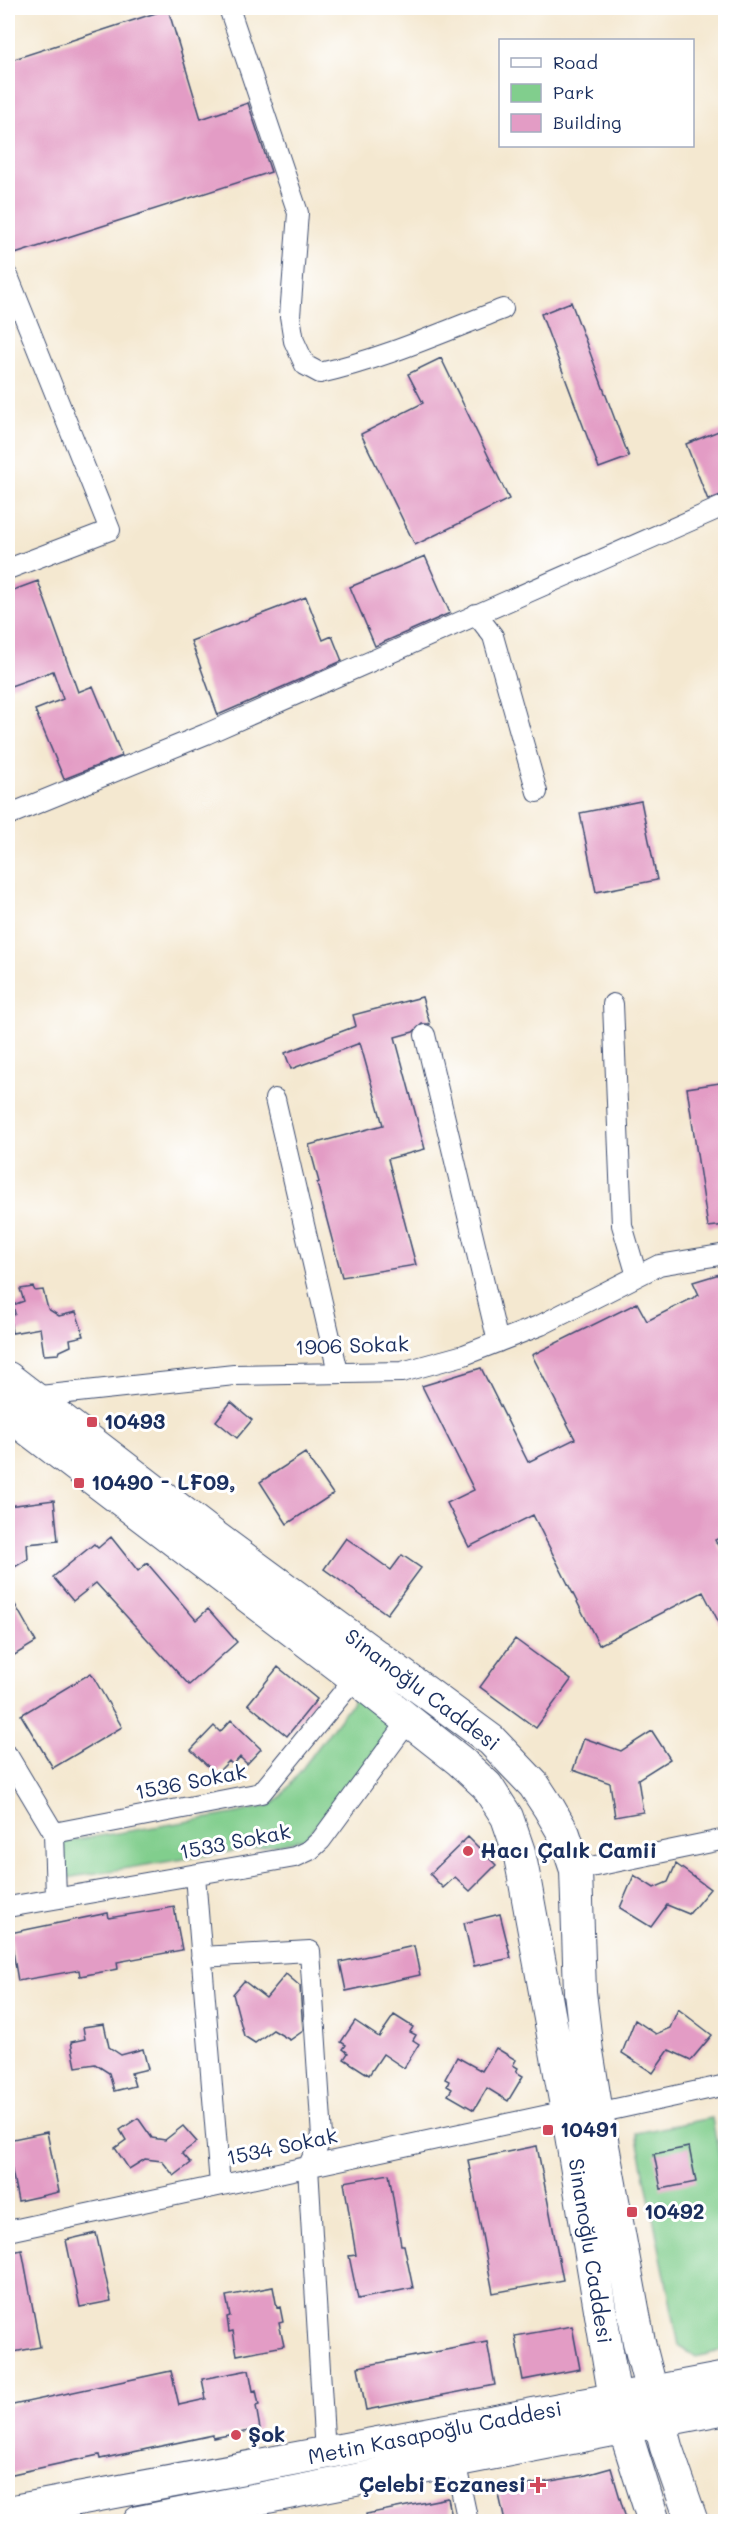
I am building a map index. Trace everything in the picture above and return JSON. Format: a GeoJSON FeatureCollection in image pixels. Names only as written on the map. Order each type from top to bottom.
{"type":"FeatureCollection","features":[{"type":"Feature","properties":{"kind":"main road","name":"Si̇nanoğlu Caddesi"},"geometry":{"type":"LineString","coordinates":[[13,1405],[409,1720],[487,1786],[507,1818],[519,1852],[655,2407],[692,2522]]}},
{"type":"Feature","properties":{"kind":"main road","name":"Si̇nanoğlu Caddesi"},"geometry":{"type":"LineString","coordinates":[[13,1405],[211,1534],[491,1740],[534,1785],[564,1834],[576,1870],[582,2112],[615,2399],[654,2522]]}},
{"type":"Feature","properties":{"kind":"main road"},"geometry":{"type":"LineString","coordinates":[[655,2407],[726,2378]]}},
{"type":"Feature","properties":{"kind":"main road","name":"Metin Kasapoğlu Caddesi"},"geometry":{"type":"LineString","coordinates":[[8,2512],[615,2399],[655,2407]]}},
{"type":"Feature","properties":{"kind":"main road","name":"Metin Kasapoğlu Caddesi"},"geometry":{"type":"LineString","coordinates":[[139,2522],[623,2429],[655,2407]]}},
{"type":"Feature","properties":{"kind":"main road"},"geometry":{"type":"LineString","coordinates":[[655,2407],[726,2408]]}},
{"type":"Feature","properties":{"kind":"street"},"geometry":{"type":"LineString","coordinates":[[229,8],[298,213],[290,316],[294,341],[305,365],[320,373],[331,371],[373,358],[503,309]]}},
{"type":"Feature","properties":{"kind":"street"},"geometry":{"type":"LineString","coordinates":[[8,276],[110,530],[8,569]]}},
{"type":"Feature","properties":{"kind":"street"},"geometry":{"type":"LineString","coordinates":[[8,815],[206,734],[726,505]]}},
{"type":"Feature","properties":{"kind":"street"},"geometry":{"type":"LineString","coordinates":[[476,614],[493,636],[537,792]]}},
{"type":"Feature","properties":{"kind":"street"},"geometry":{"type":"LineString","coordinates":[[613,1004],[622,1225],[637,1276]]}},
{"type":"Feature","properties":{"kind":"street"},"geometry":{"type":"LineString","coordinates":[[425,1035],[498,1342]]}},
{"type":"Feature","properties":{"kind":"street"},"geometry":{"type":"LineString","coordinates":[[275,1099],[338,1372]]}},
{"type":"Feature","properties":{"kind":"street","name":"1906 Sokak"},"geometry":{"type":"LineString","coordinates":[[13,1405],[234,1375],[402,1372],[464,1355],[541,1325],[658,1265],[726,1254]]}},
{"type":"Feature","properties":{"kind":"street","name":"1536 Sokak"},"geometry":{"type":"LineString","coordinates":[[54,1833],[261,1793],[355,1678]]}},
{"type":"Feature","properties":{"kind":"street","name":"1533 Sokak"},"geometry":{"type":"LineString","coordinates":[[8,1907],[295,1857],[310,1850],[321,1840],[409,1720]]}},
{"type":"Feature","properties":{"kind":"street"},"geometry":{"type":"LineString","coordinates":[[8,1756],[54,1833],[56,1899]]}},
{"type":"Feature","properties":{"kind":"street"},"geometry":{"type":"LineString","coordinates":[[576,1870],[726,1839]]}},
{"type":"Feature","properties":{"kind":"street"},"geometry":{"type":"LineString","coordinates":[[195,1875],[220,2185]]}},
{"type":"Feature","properties":{"kind":"street"},"geometry":{"type":"LineString","coordinates":[[201,1958],[310,1950],[322,2137],[308,2167],[325,2454]]}},
{"type":"Feature","properties":{"kind":"street","name":"1534 Sokak"},"geometry":{"type":"LineString","coordinates":[[8,2231],[308,2167],[726,2085]]}},
{"type":"Feature","properties":{"kind":"street"},"geometry":{"type":"LineString","coordinates":[[456,2462],[468,2522]]}},
{"type":"Feature","properties":{"kind":"green space"},"geometry":{"type":"Polygon","coordinates":[[[358,1694],[395,1722],[352,1784],[305,1838],[66,1878],[62,1842],[233,1814],[271,1805],[281,1797],[358,1694]]]}},
{"type":"Feature","properties":{"kind":"green space"},"geometry":{"type":"Polygon","coordinates":[[[712,2118],[725,2186],[725,2350],[696,2357],[679,2345],[636,2133],[712,2118]]]}},
{"type":"Feature","properties":{"kind":"building"},"geometry":{"type":"Polygon","coordinates":[[[168,9],[201,119],[248,103],[271,172],[15,254],[8,231],[8,61],[168,9]]]}},
{"type":"Feature","properties":{"kind":"building"},"geometry":{"type":"Polygon","coordinates":[[[571,302],[629,457],[599,468],[541,314],[571,302]]]}},
{"type":"Feature","properties":{"kind":"building"},"geometry":{"type":"Polygon","coordinates":[[[441,358],[509,499],[415,545],[361,434],[423,403],[408,374],[441,358]]]}},
{"type":"Feature","properties":{"kind":"building"},"geometry":{"type":"Polygon","coordinates":[[[726,428],[726,493],[708,500],[686,444],[726,428]]]}},
{"type":"Feature","properties":{"kind":"building"},"geometry":{"type":"Polygon","coordinates":[[[425,556],[450,613],[375,646],[350,587],[425,556]]]}},
{"type":"Feature","properties":{"kind":"building"},"geometry":{"type":"Polygon","coordinates":[[[38,581],[78,692],[93,686],[122,756],[64,779],[35,710],[63,699],[53,671],[8,687],[8,621],[13,619],[8,604],[8,592],[38,581]]]}},
{"type":"Feature","properties":{"kind":"building"},"geometry":{"type":"Polygon","coordinates":[[[306,597],[323,640],[332,636],[342,661],[218,715],[191,641],[306,597]]]}},
{"type":"Feature","properties":{"kind":"building"},"geometry":{"type":"Polygon","coordinates":[[[641,801],[657,880],[596,892],[580,813],[641,801]]]}},
{"type":"Feature","properties":{"kind":"building"},"geometry":{"type":"Polygon","coordinates":[[[422,997],[430,1024],[422,1024],[413,1032],[395,1037],[425,1149],[388,1159],[416,1265],[342,1277],[309,1145],[383,1125],[360,1043],[291,1069],[285,1053],[356,1026],[353,1015],[422,997]]]}},
{"type":"Feature","properties":{"kind":"building"},"geometry":{"type":"Polygon","coordinates":[[[726,1082],[726,1225],[708,1227],[687,1088],[726,1082]]]}},
{"type":"Feature","properties":{"kind":"building"},"geometry":{"type":"Polygon","coordinates":[[[726,1272],[726,1535],[715,1540],[726,1560],[726,1636],[703,1592],[599,1645],[533,1515],[469,1547],[447,1503],[474,1490],[422,1386],[481,1368],[528,1462],[575,1439],[532,1355],[637,1303],[647,1321],[699,1295],[693,1282],[726,1272]]]}},
{"type":"Feature","properties":{"kind":"building"},"geometry":{"type":"Polygon","coordinates":[[[33,1287],[35,1291],[43,1290],[48,1309],[59,1316],[76,1312],[84,1336],[70,1339],[71,1346],[60,1351],[59,1354],[44,1355],[40,1328],[12,1333],[10,1318],[15,1314],[13,1305],[24,1301],[20,1289],[33,1287]]]}},
{"type":"Feature","properties":{"kind":"building"},"geometry":{"type":"Polygon","coordinates":[[[231,1402],[252,1420],[237,1438],[216,1421],[231,1402]]]}},
{"type":"Feature","properties":{"kind":"building"},"geometry":{"type":"Polygon","coordinates":[[[305,1453],[333,1494],[287,1524],[260,1482],[305,1453]]]}},
{"type":"Feature","properties":{"kind":"building"},"geometry":{"type":"Polygon","coordinates":[[[54,1500],[58,1541],[27,1544],[28,1559],[8,1571],[8,1506],[54,1500]]]}},
{"type":"Feature","properties":{"kind":"building"},"geometry":{"type":"Polygon","coordinates":[[[111,1537],[138,1571],[147,1563],[196,1620],[208,1609],[237,1642],[189,1685],[96,1583],[73,1601],[53,1577],[94,1544],[98,1548],[111,1537]]]}},
{"type":"Feature","properties":{"kind":"building"},"geometry":{"type":"Polygon","coordinates":[[[346,1538],[391,1570],[402,1555],[421,1568],[387,1614],[324,1569],[346,1538]]]}},
{"type":"Feature","properties":{"kind":"building"},"geometry":{"type":"Polygon","coordinates":[[[8,1592],[36,1642],[8,1659],[8,1592]]]}},
{"type":"Feature","properties":{"kind":"building"},"geometry":{"type":"Polygon","coordinates":[[[515,1639],[571,1680],[536,1728],[480,1687],[515,1639]]]}},
{"type":"Feature","properties":{"kind":"building"},"geometry":{"type":"Polygon","coordinates":[[[278,1667],[317,1699],[287,1736],[248,1704],[278,1667]]]}},
{"type":"Feature","properties":{"kind":"building"},"geometry":{"type":"Polygon","coordinates":[[[91,1673],[122,1727],[53,1768],[21,1715],[91,1673]]]}},
{"type":"Feature","properties":{"kind":"building"},"geometry":{"type":"Polygon","coordinates":[[[231,1720],[261,1749],[247,1764],[240,1757],[233,1765],[229,1761],[216,1774],[191,1750],[214,1726],[220,1732],[231,1720]]]}},
{"type":"Feature","properties":{"kind":"building"},"geometry":{"type":"Polygon","coordinates":[[[652,1731],[670,1759],[638,1779],[643,1812],[615,1817],[610,1783],[573,1770],[584,1738],[621,1751],[652,1731]]]}},
{"type":"Feature","properties":{"kind":"building","name":"Hacı Çalık Camii"},"geometry":{"type":"Polygon","coordinates":[[[468,1837],[496,1865],[470,1891],[455,1877],[443,1888],[430,1874],[468,1837]]]}},
{"type":"Feature","properties":{"kind":"building"},"geometry":{"type":"Polygon","coordinates":[[[676,1864],[710,1889],[689,1914],[667,1905],[651,1927],[620,1908],[634,1875],[654,1888],[668,1882],[676,1864]]]}},
{"type":"Feature","properties":{"kind":"building"},"geometry":{"type":"Polygon","coordinates":[[[174,1907],[182,1950],[117,1962],[118,1969],[80,1976],[79,1970],[18,1981],[10,1933],[108,1913],[109,1918],[174,1907]]]}},
{"type":"Feature","properties":{"kind":"building"},"geometry":{"type":"Polygon","coordinates":[[[500,1914],[511,1958],[474,1966],[464,1923],[500,1914]]]}},
{"type":"Feature","properties":{"kind":"building"},"geometry":{"type":"Polygon","coordinates":[[[414,1946],[420,1975],[346,1991],[340,1962],[414,1946]]]}},
{"type":"Feature","properties":{"kind":"building"},"geometry":{"type":"Polygon","coordinates":[[[286,1974],[300,1986],[303,2031],[290,2040],[273,2030],[255,2043],[244,2036],[233,1994],[244,1981],[266,1998],[286,1974]]]}},
{"type":"Feature","properties":{"kind":"building"},"geometry":{"type":"Polygon","coordinates":[[[678,2009],[712,2035],[691,2060],[669,2050],[653,2073],[622,2053],[635,2020],[656,2034],[670,2028],[678,2009]]]}},
{"type":"Feature","properties":{"kind":"building"},"geometry":{"type":"Polygon","coordinates":[[[394,2015],[413,2027],[410,2032],[416,2035],[413,2040],[419,2044],[404,2068],[383,2054],[369,2075],[344,2059],[348,2053],[343,2049],[346,2045],[341,2042],[355,2021],[379,2037],[394,2015]]]}},
{"type":"Feature","properties":{"kind":"building"},"geometry":{"type":"Polygon","coordinates":[[[104,2024],[109,2047],[121,2055],[143,2049],[148,2069],[131,2073],[135,2086],[114,2091],[109,2073],[95,2064],[76,2067],[71,2042],[85,2039],[83,2027],[104,2024]]]}},
{"type":"Feature","properties":{"kind":"building"},"geometry":{"type":"Polygon","coordinates":[[[496,2048],[516,2060],[513,2065],[518,2068],[516,2072],[523,2076],[508,2101],[487,2088],[474,2110],[448,2095],[452,2089],[447,2086],[449,2081],[445,2079],[457,2057],[482,2071],[496,2048]]]}},
{"type":"Feature","properties":{"kind":"building"},"geometry":{"type":"Polygon","coordinates":[[[138,2118],[152,2138],[165,2140],[183,2126],[197,2142],[182,2153],[191,2163],[174,2176],[162,2161],[145,2159],[129,2169],[115,2148],[126,2140],[120,2130],[138,2118]]]}},
{"type":"Feature","properties":{"kind":"building"},"geometry":{"type":"Polygon","coordinates":[[[47,2132],[59,2192],[18,2201],[8,2140],[47,2132]]]}},
{"type":"Feature","properties":{"kind":"building"},"geometry":{"type":"Polygon","coordinates":[[[537,2146],[563,2280],[493,2293],[468,2160],[537,2146]]]}},
{"type":"Feature","properties":{"kind":"building"},"geometry":{"type":"Polygon","coordinates":[[[689,2147],[696,2182],[661,2189],[654,2154],[689,2147]]]}},
{"type":"Feature","properties":{"kind":"building"},"geometry":{"type":"Polygon","coordinates":[[[389,2174],[401,2245],[404,2245],[413,2288],[358,2299],[349,2256],[356,2255],[344,2182],[389,2174]]]}},
{"type":"Feature","properties":{"kind":"building"},"geometry":{"type":"Polygon","coordinates":[[[96,2233],[111,2301],[80,2307],[66,2240],[96,2233]]]}},
{"type":"Feature","properties":{"kind":"building"},"geometry":{"type":"Polygon","coordinates":[[[22,2250],[40,2347],[8,2353],[8,2253],[22,2250]]]}},
{"type":"Feature","properties":{"kind":"building"},"geometry":{"type":"Polygon","coordinates":[[[273,2287],[277,2308],[280,2307],[283,2322],[279,2323],[284,2346],[237,2355],[233,2331],[229,2332],[227,2317],[230,2316],[226,2296],[273,2287]]]}},
{"type":"Feature","properties":{"kind":"building"},"geometry":{"type":"Polygon","coordinates":[[[572,2326],[580,2369],[523,2380],[515,2336],[572,2326]]]}},
{"type":"Feature","properties":{"kind":"building"},"geometry":{"type":"Polygon","coordinates":[[[487,2342],[495,2385],[366,2410],[358,2367],[487,2342]]]}},
{"type":"Feature","properties":{"kind":"building"},"geometry":{"type":"Polygon","coordinates":[[[249,2370],[253,2391],[256,2390],[259,2405],[256,2406],[260,2429],[213,2438],[213,2435],[100,2459],[99,2455],[8,2475],[8,2406],[171,2371],[179,2405],[206,2399],[202,2379],[249,2370]]]}},
{"type":"Feature","properties":{"kind":"building"},"geometry":{"type":"Polygon","coordinates":[[[611,2468],[627,2522],[505,2522],[498,2490],[586,2475],[611,2468]]]}},
{"type":"Feature","properties":{"kind":"building"},"geometry":{"type":"Polygon","coordinates":[[[448,2498],[453,2522],[367,2522],[366,2514],[448,2498]]]}},
{"type":"Feature","properties":{"kind":"place","name":"10493"},"geometry":{"type":"Point","coordinates":[92,1422]}},
{"type":"Feature","properties":{"kind":"place","name":"10490 - LF09,"},"geometry":{"type":"Point","coordinates":[79,1483]}},
{"type":"Feature","properties":{"kind":"place","name":"Hacı Çalık Camii"},"geometry":{"type":"Point","coordinates":[468,1851]}},
{"type":"Feature","properties":{"kind":"place","name":"10491"},"geometry":{"type":"Point","coordinates":[548,2130]}},
{"type":"Feature","properties":{"kind":"place","name":"10492"},"geometry":{"type":"Point","coordinates":[632,2212]}},
{"type":"Feature","properties":{"kind":"place","name":"Şok"},"geometry":{"type":"Point","coordinates":[236,2435]}},
{"type":"Feature","properties":{"kind":"place","name":"Çelebi Eczanesi"},"geometry":{"type":"Point","coordinates":[538,2485]}}]}
